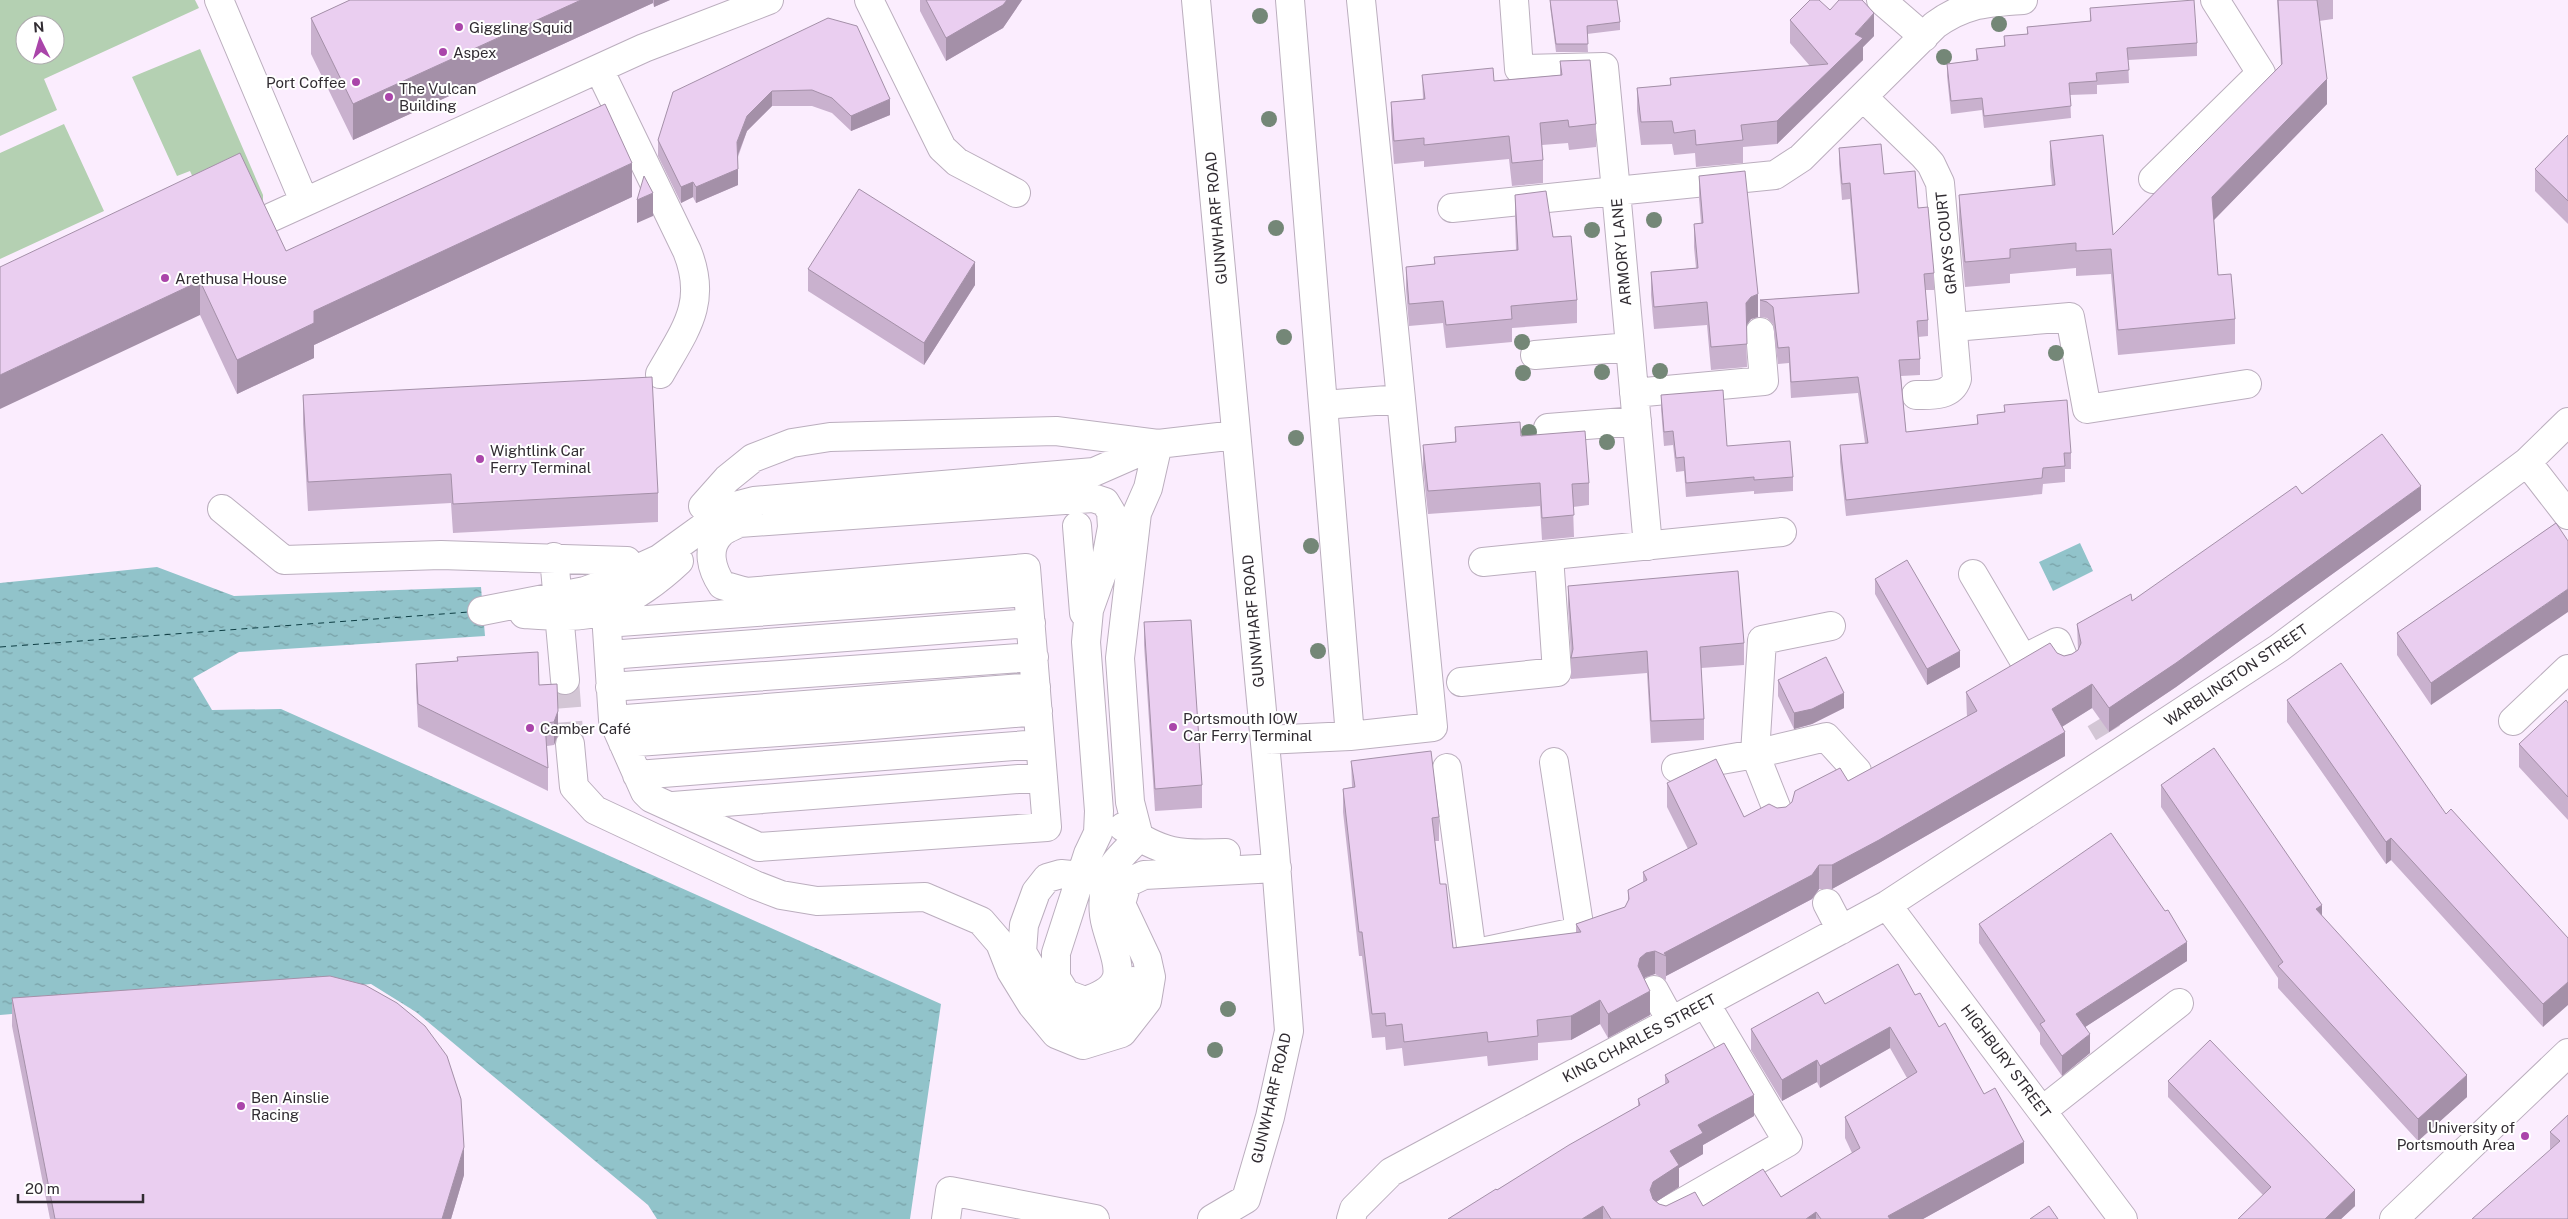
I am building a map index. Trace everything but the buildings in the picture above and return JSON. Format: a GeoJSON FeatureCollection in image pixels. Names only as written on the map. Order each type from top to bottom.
{"type":"FeatureCollection","features":[{"type":"Feature","properties":{"kind":"street"},"geometry":{"type":"LineString","coordinates":[[219,0],[304,201]]}},
{"type":"Feature","properties":{"kind":"street"},"geometry":{"type":"LineString","coordinates":[[869,0],[942,148],[957,162],[1016,192]]}},
{"type":"Feature","properties":{"kind":"street","name":"GUNWHARF ROAD"},"geometry":{"type":"LineString","coordinates":[[1196,0],[1276,860],[1289,1031],[1270,1117],[1246,1199],[1212,1219]]}},
{"type":"Feature","properties":{"kind":"street"},"geometry":{"type":"LineString","coordinates":[[1290,0],[1350,736]]}},
{"type":"Feature","properties":{"kind":"street"},"geometry":{"type":"LineString","coordinates":[[1265,740],[1350,736],[1433,727],[1361,0]]}},
{"type":"Feature","properties":{"kind":"street"},"geometry":{"type":"LineString","coordinates":[[1452,208],[1616,191],[1604,67],[1519,69],[1514,0]]}},
{"type":"Feature","properties":{"kind":"street"},"geometry":{"type":"LineString","coordinates":[[1881,0],[1924,37]]}},
{"type":"Feature","properties":{"kind":"street","name":"ARMORY LANE"},"geometry":{"type":"LineString","coordinates":[[1648,546],[1616,191],[1775,175],[1801,158],[1864,98],[1935,25],[1959,9],[1973,4],[2022,0]]}},
{"type":"Feature","properties":{"kind":"street"},"geometry":{"type":"LineString","coordinates":[[2153,178],[2261,73],[2215,0]]}},
{"type":"Feature","properties":{"kind":"street"},"geometry":{"type":"LineString","coordinates":[[272,217],[644,48],[762,1]]}},
{"type":"Feature","properties":{"kind":"street"},"geometry":{"type":"LineString","coordinates":[[599,69],[687,252],[694,273],[696,291],[692,315],[660,374]]}},
{"type":"Feature","properties":{"kind":"street","name":"GRAYS COURT"},"geometry":{"type":"LineString","coordinates":[[1864,98],[1924,156],[1931,164],[1940,183],[1958,373],[1955,385],[1944,393],[1916,395]]}},
{"type":"Feature","properties":{"kind":"street"},"geometry":{"type":"LineString","coordinates":[[1954,327],[2070,317],[2087,409],[2247,384]]}},
{"type":"Feature","properties":{"kind":"street"},"geometry":{"type":"LineString","coordinates":[[1634,393],[1764,381],[1760,332]]}},
{"type":"Feature","properties":{"kind":"street"},"geometry":{"type":"LineString","coordinates":[[1534,355],[1630,347]]}},
{"type":"Feature","properties":{"kind":"street"},"geometry":{"type":"LineString","coordinates":[[1323,404],[1401,399]]}},
{"type":"Feature","properties":{"kind":"street"},"geometry":{"type":"LineString","coordinates":[[1548,428],[1637,421]]}},
{"type":"Feature","properties":{"kind":"street","name":"WARBLINGTON STREET"},"geometry":{"type":"LineString","coordinates":[[1887,905],[2115,742],[2279,648],[2527,462],[2568,422]]}},
{"type":"Feature","properties":{"kind":"street"},"geometry":{"type":"LineString","coordinates":[[703,506],[727,479],[753,458],[792,443],[830,437],[1056,432],[1158,444],[1236,435]]}},
{"type":"Feature","properties":{"kind":"street"},"geometry":{"type":"LineString","coordinates":[[616,689],[659,559],[732,507],[754,501],[1094,472],[1158,444]]}},
{"type":"Feature","properties":{"kind":"street"},"geometry":{"type":"LineString","coordinates":[[1139,837],[1130,802],[1120,658],[1137,513],[1148,488],[1158,444]]}},
{"type":"Feature","properties":{"kind":"street"},"geometry":{"type":"LineString","coordinates":[[2527,462],[2568,515]]}},
{"type":"Feature","properties":{"kind":"street"},"geometry":{"type":"LineString","coordinates":[[558,606],[616,689],[651,798],[760,848],[1047,827],[1026,568],[746,592],[722,585],[712,569],[712,549],[721,533],[739,523],[1093,498],[1105,502],[1112,512],[1112,527],[1105,565],[1089,610],[1086,642]]}},
{"type":"Feature","properties":{"kind":"street"},"geometry":{"type":"LineString","coordinates":[[222,509],[284,560],[441,554],[627,561]]}},
{"type":"Feature","properties":{"kind":"street"},"geometry":{"type":"LineString","coordinates":[[1077,526],[1099,811],[1098,832],[1088,854],[1056,953],[1056,978],[1066,994],[1085,1001],[1105,994],[1117,979],[1118,956],[1111,938],[1103,904],[1106,877],[1139,837]]}},
{"type":"Feature","properties":{"kind":"street"},"geometry":{"type":"LineString","coordinates":[[1483,562],[1782,532]]}},
{"type":"Feature","properties":{"kind":"street"},"geometry":{"type":"LineString","coordinates":[[1461,682],[1557,672],[1548,556]]}},
{"type":"Feature","properties":{"kind":"street"},"geometry":{"type":"LineString","coordinates":[[554,557],[564,680]]}},
{"type":"Feature","properties":{"kind":"street"},"geometry":{"type":"LineString","coordinates":[[1973,574],[2023,659],[2057,642],[2066,664]]}},
{"type":"Feature","properties":{"kind":"street"},"geometry":{"type":"LineString","coordinates":[[1780,817],[1754,754],[1762,640],[1831,626]]}},
{"type":"Feature","properties":{"kind":"street"},"geometry":{"type":"LineString","coordinates":[[2513,721],[2568,669]]}},
{"type":"Feature","properties":{"kind":"street"},"geometry":{"type":"LineString","coordinates":[[616,689],[1037,700]]}},
{"type":"Feature","properties":{"kind":"street"},"geometry":{"type":"LineString","coordinates":[[616,689],[1037,700]]}},
{"type":"Feature","properties":{"kind":"street"},"geometry":{"type":"LineString","coordinates":[[616,689],[1037,700]]}},
{"type":"Feature","properties":{"kind":"street"},"geometry":{"type":"LineString","coordinates":[[616,689],[1037,700]]}},
{"type":"Feature","properties":{"kind":"street"},"geometry":{"type":"LineString","coordinates":[[669,806],[1037,700]]}},
{"type":"Feature","properties":{"kind":"street"},"geometry":{"type":"LineString","coordinates":[[698,819],[1037,700]]}},
{"type":"Feature","properties":{"kind":"street"},"geometry":{"type":"LineString","coordinates":[[1676,768],[1754,754],[1826,737],[1857,771]]}},
{"type":"Feature","properties":{"kind":"street"},"geometry":{"type":"LineString","coordinates":[[570,744],[574,787],[595,810],[755,885],[780,895],[817,900],[925,897],[981,921],[1000,943],[1011,971],[1032,1005],[1056,1034],[1083,1045],[1122,1033],[1147,1001],[1151,977],[1148,959],[1121,904],[1126,883],[1144,875],[1276,860]]}},
{"type":"Feature","properties":{"kind":"street"},"geometry":{"type":"LineString","coordinates":[[1554,762],[1580,931]]}},
{"type":"Feature","properties":{"kind":"street"},"geometry":{"type":"LineString","coordinates":[[1447,768],[1472,954],[1580,931],[1606,923]]}},
{"type":"Feature","properties":{"kind":"street"},"geometry":{"type":"LineString","coordinates":[[1099,811],[1139,837],[1166,851],[1276,860]]}},
{"type":"Feature","properties":{"kind":"street"},"geometry":{"type":"LineString","coordinates":[[1081,876],[1062,874],[1047,878],[1036,892],[1024,925],[1022,952],[1051,1002],[1063,1011],[1084,1021],[1110,1015],[1128,999],[1134,978],[1132,962],[1111,938]]}},
{"type":"Feature","properties":{"kind":"street"},"geometry":{"type":"LineString","coordinates":[[1827,903],[1840,930]]}},
{"type":"Feature","properties":{"kind":"street","name":"KING CHARLES STREET"},"geometry":{"type":"LineString","coordinates":[[1351,1219],[1354,1209],[1391,1172],[1887,905]]}},
{"type":"Feature","properties":{"kind":"street","name":"HIGHBURY STREET"},"geometry":{"type":"LineString","coordinates":[[1887,905],[2043,1110],[2123,1219]]}},
{"type":"Feature","properties":{"kind":"street"},"geometry":{"type":"LineString","coordinates":[[1654,990],[1671,1021]]}},
{"type":"Feature","properties":{"kind":"street"},"geometry":{"type":"LineString","coordinates":[[1666,1212],[1788,1142],[1705,1003]]}},
{"type":"Feature","properties":{"kind":"street"},"geometry":{"type":"LineString","coordinates":[[2043,1110],[2179,1003]]}},
{"type":"Feature","properties":{"kind":"street"},"geometry":{"type":"LineString","coordinates":[[2394,1219],[2568,1053]]}},
{"type":"Feature","properties":{"kind":"street"},"geometry":{"type":"LineString","coordinates":[[946,1219],[950,1191],[1095,1219]]}},
{"type":"Feature","properties":{"kind":"green space"},"geometry":{"type":"Polygon","coordinates":[[[0,0],[195,0],[199,8],[44,79],[57,110],[0,136],[0,0]]]}},
{"type":"Feature","properties":{"kind":"green space"},"geometry":{"type":"Polygon","coordinates":[[[200,49],[263,195],[263,206],[205,204],[190,171],[177,176],[132,77],[200,49]]]}},
{"type":"Feature","properties":{"kind":"green space"},"geometry":{"type":"Polygon","coordinates":[[[64,124],[104,211],[0,259],[0,153],[64,124]]]}},
{"type":"Feature","properties":{"kind":"water"},"geometry":{"type":"Polygon","coordinates":[[[2080,543],[2093,571],[2053,591],[2039,562],[2080,543]]]}},
{"type":"Feature","properties":{"kind":"water"},"geometry":{"type":"Polygon","coordinates":[[[157,567],[234,596],[481,587],[485,636],[239,652],[193,678],[212,710],[281,709],[941,1004],[910,1219],[657,1219],[648,1205],[416,1012],[371,984],[0,1015],[0,583],[157,567]]]}},
{"type":"Feature","properties":{"kind":"ferry route"},"geometry":{"type":"LineString","coordinates":[[0,647],[469,612]]}},
{"type":"Feature","properties":{"kind":"tunnel"},"geometry":{"type":"LineString","coordinates":[[565,680],[570,744]]}},
{"type":"Feature","properties":{"kind":"tunnel"},"geometry":{"type":"LineString","coordinates":[[2078,683],[2108,733]]}},
{"type":"Feature","properties":{"kind":"place","name":"Giggling Squid"},"geometry":{"type":"Point","coordinates":[459,27]}},
{"type":"Feature","properties":{"kind":"place","name":"Aspex"},"geometry":{"type":"Point","coordinates":[443,52]}},
{"type":"Feature","properties":{"kind":"place","name":"Port Coffee"},"geometry":{"type":"Point","coordinates":[356,82]}},
{"type":"Feature","properties":{"kind":"place","name":"The Vulcan Building"},"geometry":{"type":"Point","coordinates":[389,97]}},
{"type":"Feature","properties":{"kind":"place","name":"Arethusa House"},"geometry":{"type":"Point","coordinates":[165,278]}},
{"type":"Feature","properties":{"kind":"place","name":"Wightlink Car Ferry Terminal"},"geometry":{"type":"Point","coordinates":[480,459]}},
{"type":"Feature","properties":{"kind":"place","name":"Portsmouth IOW Car Ferry Terminal"},"geometry":{"type":"Point","coordinates":[1173,727]}},
{"type":"Feature","properties":{"kind":"place","name":"Camber Café"},"geometry":{"type":"Point","coordinates":[530,728]}},
{"type":"Feature","properties":{"kind":"place","name":"Ben Ainslie Racing"},"geometry":{"type":"Point","coordinates":[241,1106]}},
{"type":"Feature","properties":{"kind":"place","name":"University of Portsmouth Area"},"geometry":{"type":"Point","coordinates":[2525,1136]}}]}
